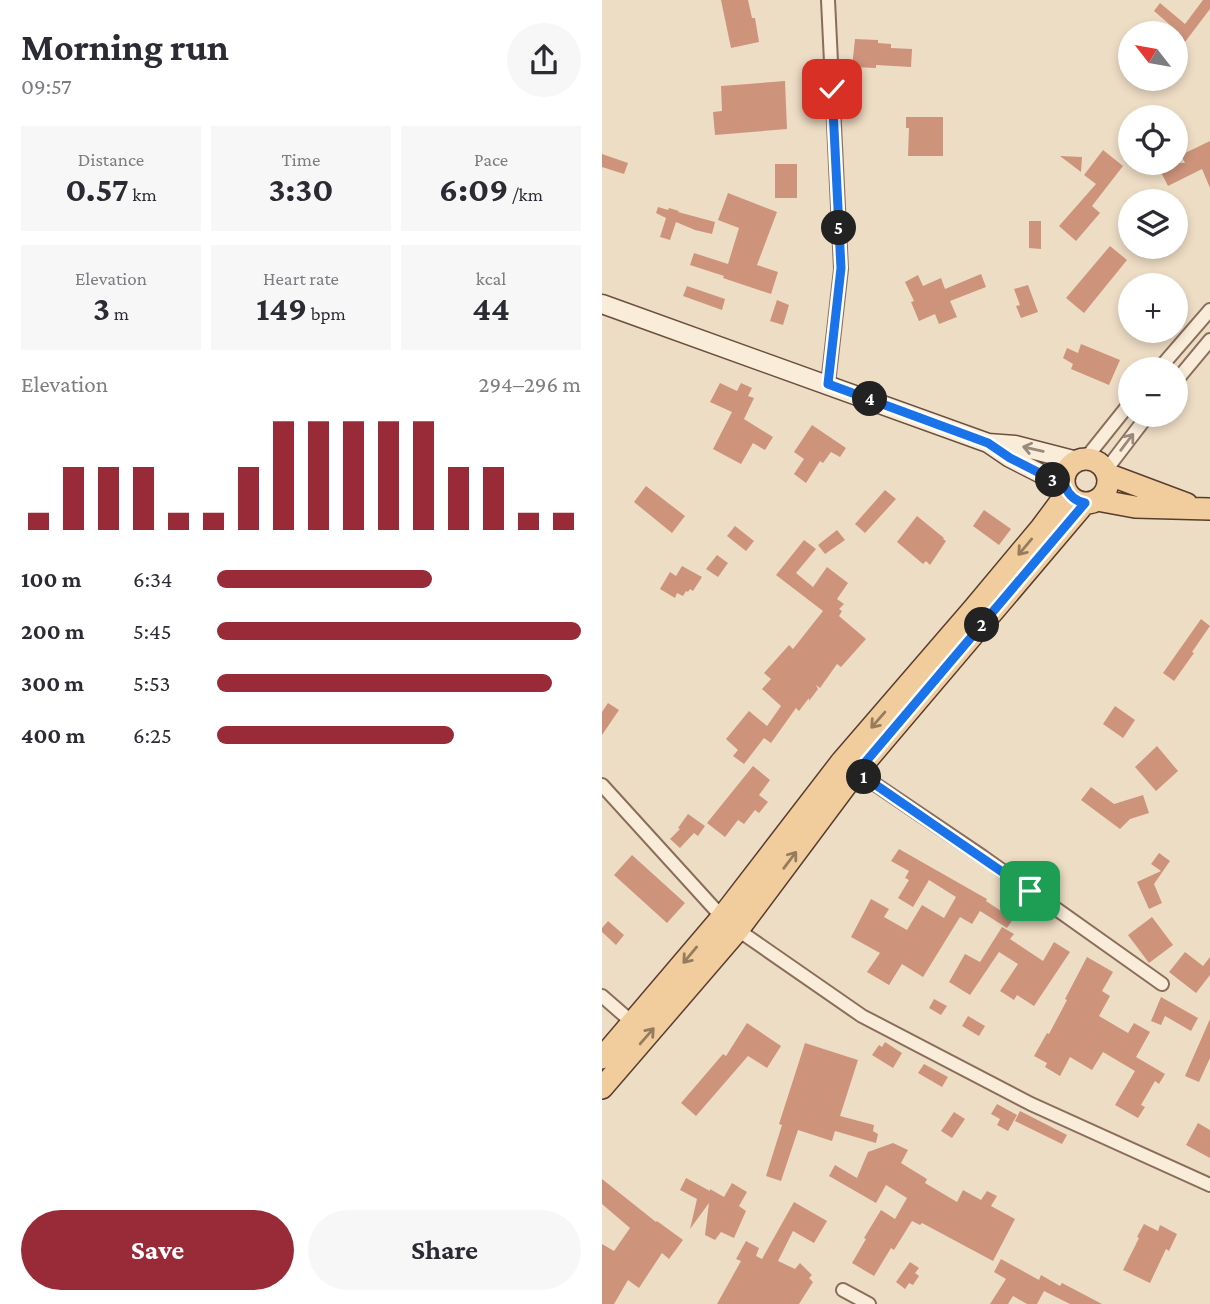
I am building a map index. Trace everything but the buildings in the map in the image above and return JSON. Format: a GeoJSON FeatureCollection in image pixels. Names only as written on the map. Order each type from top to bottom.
{"type":"FeatureCollection","features":[{"type":"Feature","properties":{"kind":"main road"},"geometry":{"type":"LineString","coordinates":[[602,304],[988,443],[1079,496],[1135,507],[1204,509]]}},
{"type":"Feature","properties":{"kind":"main road"},"geometry":{"type":"LineString","coordinates":[[988,443],[1015,445],[1100,463],[1107,472],[1204,509]]}},
{"type":"Feature","properties":{"kind":"main road"},"geometry":{"type":"LineString","coordinates":[[1079,496],[1064,480],[1068,469],[1081,460]]}},
{"type":"Feature","properties":{"kind":"main road"},"geometry":{"type":"LineString","coordinates":[[602,1087],[612,1056],[633,1023],[730,923],[842,761],[1041,528],[1079,496],[1107,489],[1107,472]]}},
{"type":"Feature","properties":{"kind":"main road"},"geometry":{"type":"LineString","coordinates":[[612,1056],[730,923],[857,772],[1079,496]]}},
{"type":"Feature","properties":{"kind":"street"},"geometry":{"type":"LineString","coordinates":[[828,0],[841,268],[828,384]]}},
{"type":"Feature","properties":{"kind":"street"},"geometry":{"type":"LineString","coordinates":[[1169,357],[1210,310]]}},
{"type":"Feature","properties":{"kind":"street"},"geometry":{"type":"LineString","coordinates":[[1188,367],[1210,340]]}},
{"type":"Feature","properties":{"kind":"street"},"geometry":{"type":"LineString","coordinates":[[1081,460],[1118,417]]}},
{"type":"Feature","properties":{"kind":"street"},"geometry":{"type":"LineString","coordinates":[[1107,472],[1139,427]]}},
{"type":"Feature","properties":{"kind":"street"},"geometry":{"type":"LineString","coordinates":[[857,772],[983,857],[1162,984]]}},
{"type":"Feature","properties":{"kind":"street"},"geometry":{"type":"LineString","coordinates":[[602,785],[730,923],[862,1016],[1031,1104],[1210,1185]]}},
{"type":"Feature","properties":{"kind":"street"},"geometry":{"type":"LineString","coordinates":[[602,996],[633,1023]]}},
{"type":"Feature","properties":{"kind":"street"},"geometry":{"type":"LineString","coordinates":[[843,1290],[869,1304]]}},
{"type":"Feature","properties":{"kind":"route"},"geometry":{"type":"LineString","coordinates":[[832,89],[841,268],[828,384],[988,443],[1032,471],[1065,486],[1072,498],[1085,503],[857,772],[1030,891]]}}]}
